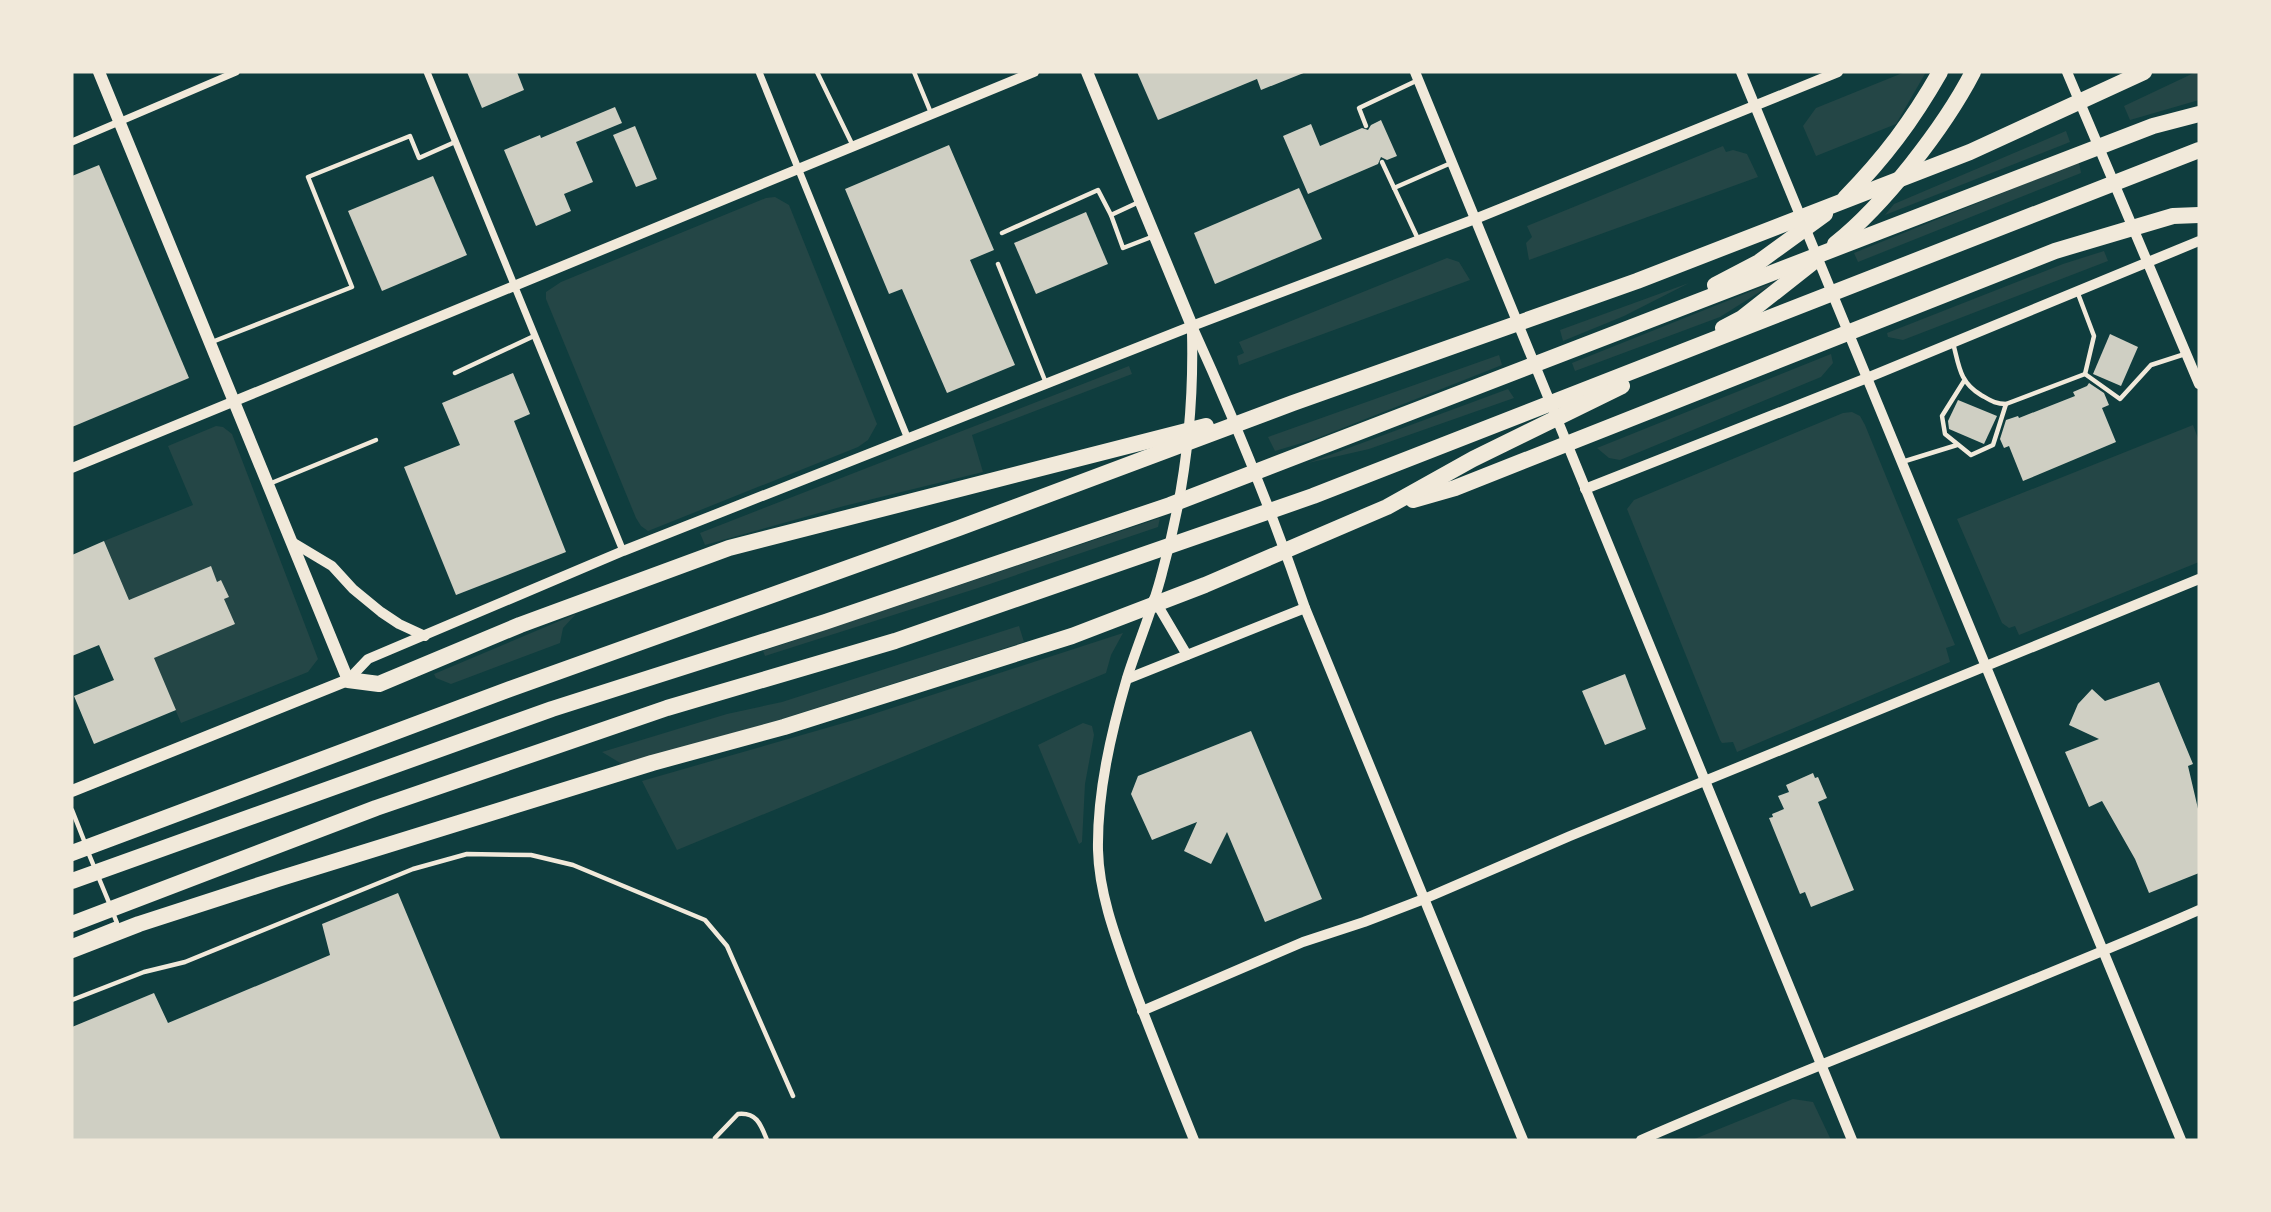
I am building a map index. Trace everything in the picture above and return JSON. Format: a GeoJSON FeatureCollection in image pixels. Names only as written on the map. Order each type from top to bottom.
{"type":"FeatureCollection","features":[{"type":"Feature","properties":{"kind":"highway"},"geometry":{"type":"LineString","coordinates":[[1654,318],[1759,262],[1840,203],[1879,164],[1913,118],[1940,72]]}},
{"type":"Feature","properties":{"kind":"highway"},"geometry":{"type":"LineString","coordinates":[[72,950],[139,924],[331,862],[652,763],[784,727],[1072,636],[1205,585],[1387,508],[1474,459],[1649,372],[1742,318],[1842,239],[1877,204],[1930,140],[1973,72]]}},
{"type":"Feature","properties":{"kind":"highway"},"geometry":{"type":"LineString","coordinates":[[72,853],[510,689],[959,528],[1293,403],[1637,281],[1970,152],[2144,72]]}},
{"type":"Feature","properties":{"kind":"highway"},"geometry":{"type":"LineString","coordinates":[[72,881],[528,717],[1170,505],[2153,126],[2199,114]]}},
{"type":"Feature","properties":{"kind":"highway"},"geometry":{"type":"LineString","coordinates":[[72,924],[376,808],[667,708],[895,641],[1313,496],[2199,150]]}},
{"type":"Feature","properties":{"kind":"highway"},"geometry":{"type":"LineString","coordinates":[[1387,508],[1455,488],[2055,251],[2173,216],[2199,215]]}},
{"type":"Feature","properties":{"kind":"highway"},"geometry":{"type":"LineString","coordinates":[[348,680],[379,684],[520,625],[729,548],[1007,479],[1293,403]]}},
{"type":"Feature","properties":{"kind":"main road"},"geometry":{"type":"LineString","coordinates":[[72,791],[348,680],[99,72]]}},
{"type":"Feature","properties":{"kind":"main road"},"geometry":{"type":"LineString","coordinates":[[1087,72],[1192,326]]}},
{"type":"Feature","properties":{"kind":"street"},"geometry":{"type":"LineString","coordinates":[[72,142],[236,72]]}},
{"type":"Feature","properties":{"kind":"street"},"geometry":{"type":"LineString","coordinates":[[427,72],[623,551]]}},
{"type":"Feature","properties":{"kind":"street"},"geometry":{"type":"LineString","coordinates":[[759,72],[908,439]]}},
{"type":"Feature","properties":{"kind":"street"},"geometry":{"type":"LineString","coordinates":[[72,468],[1034,72]]}},
{"type":"Feature","properties":{"kind":"street"},"geometry":{"type":"LineString","coordinates":[[1741,72],[2180,1140]]}},
{"type":"Feature","properties":{"kind":"street"},"geometry":{"type":"LineString","coordinates":[[348,680],[368,659],[623,551],[1192,326],[1475,219],[1838,72]]}},
{"type":"Feature","properties":{"kind":"street"},"geometry":{"type":"LineString","coordinates":[[2067,72],[2199,384]]}},
{"type":"Feature","properties":{"kind":"street"},"geometry":{"type":"LineString","coordinates":[[1417,76],[1852,1140]]}},
{"type":"Feature","properties":{"kind":"street"},"geometry":{"type":"LineString","coordinates":[[1585,489],[2199,241]]}},
{"type":"Feature","properties":{"kind":"street"},"geometry":{"type":"LineString","coordinates":[[1192,326],[1193,378],[1182,495],[1154,599],[1127,679],[1103,779],[1098,851],[1105,898],[1117,941],[1194,1140]]}},
{"type":"Feature","properties":{"kind":"street"},"geometry":{"type":"LineString","coordinates":[[1192,326],[1289,562],[1304,608],[1523,1140]]}},
{"type":"Feature","properties":{"kind":"street"},"geometry":{"type":"LineString","coordinates":[[292,542],[332,566],[353,589],[381,612],[425,636]]}},
{"type":"Feature","properties":{"kind":"street"},"geometry":{"type":"LineString","coordinates":[[1142,1011],[1292,947],[1424,899],[1570,835],[2199,579]]}},
{"type":"Feature","properties":{"kind":"street"},"geometry":{"type":"LineString","coordinates":[[1154,599],[1187,655]]}},
{"type":"Feature","properties":{"kind":"street"},"geometry":{"type":"LineString","coordinates":[[1127,679],[1304,608]]}},
{"type":"Feature","properties":{"kind":"street"},"geometry":{"type":"LineString","coordinates":[[1641,1140],[2199,910]]}},
{"type":"Feature","properties":{"kind":"lane"},"geometry":{"type":"LineString","coordinates":[[817,72],[853,146]]}},
{"type":"Feature","properties":{"kind":"lane"},"geometry":{"type":"LineString","coordinates":[[914,72],[931,114]]}},
{"type":"Feature","properties":{"kind":"lane"},"geometry":{"type":"LineString","coordinates":[[1366,126],[1359,108],[1417,76]]}},
{"type":"Feature","properties":{"kind":"lane"},"geometry":{"type":"LineString","coordinates":[[210,342],[352,287],[308,177],[410,136],[419,158],[455,142]]}},
{"type":"Feature","properties":{"kind":"lane"},"geometry":{"type":"LineString","coordinates":[[1382,162],[1418,240]]}},
{"type":"Feature","properties":{"kind":"lane"},"geometry":{"type":"LineString","coordinates":[[1394,188],[1452,163]]}},
{"type":"Feature","properties":{"kind":"lane"},"geometry":{"type":"LineString","coordinates":[[1002,233],[1098,190],[1123,248],[1155,235]]}},
{"type":"Feature","properties":{"kind":"lane"},"geometry":{"type":"LineString","coordinates":[[1111,215],[1141,201]]}},
{"type":"Feature","properties":{"kind":"lane"},"geometry":{"type":"LineString","coordinates":[[998,264],[1046,384]]}},
{"type":"Feature","properties":{"kind":"lane"},"geometry":{"type":"LineString","coordinates":[[2077,290],[2094,336],[2085,374]]}},
{"type":"Feature","properties":{"kind":"lane"},"geometry":{"type":"LineString","coordinates":[[455,373],[534,336]]}},
{"type":"Feature","properties":{"kind":"lane"},"geometry":{"type":"LineString","coordinates":[[1952,342],[1964,381],[1996,404],[2006,404],[2085,374]]}},
{"type":"Feature","properties":{"kind":"lane"},"geometry":{"type":"LineString","coordinates":[[2085,374],[2120,398],[2151,365],[2186,354]]}},
{"type":"Feature","properties":{"kind":"lane"},"geometry":{"type":"LineString","coordinates":[[1964,381],[1942,416],[1945,434],[1971,455],[1993,444],[2006,404]]}},
{"type":"Feature","properties":{"kind":"lane"},"geometry":{"type":"LineString","coordinates":[[268,484],[376,440]]}},
{"type":"Feature","properties":{"kind":"lane"},"geometry":{"type":"LineString","coordinates":[[1902,463],[1958,444]]}},
{"type":"Feature","properties":{"kind":"lane"},"geometry":{"type":"LineString","coordinates":[[72,810],[117,923],[72,941]]}},
{"type":"Feature","properties":{"kind":"lane"},"geometry":{"type":"LineString","coordinates":[[72,1000],[144,972],[185,962],[413,869],[467,855],[531,855],[573,864],[705,920],[731,954],[793,1096]]}},
{"type":"Feature","properties":{"kind":"lane"},"geometry":{"type":"LineString","coordinates":[[715,1138],[738,1114],[747,1113],[756,1118],[767,1140]]}},
{"type":"Feature","properties":{"kind":"shaded area"},"geometry":{"type":"Polygon","coordinates":[[[1905,72],[1926,72],[1896,124],[1816,156],[1803,126],[1816,108],[1905,72]]]}},
{"type":"Feature","properties":{"kind":"shaded area"},"geometry":{"type":"Polygon","coordinates":[[[2199,72],[2199,100],[2130,120],[2124,106],[2199,72]]]}},
{"type":"Feature","properties":{"kind":"shaded area"},"geometry":{"type":"Polygon","coordinates":[[[2066,131],[2070,142],[1885,215],[1894,204],[2066,131]]]}},
{"type":"Feature","properties":{"kind":"shaded area"},"geometry":{"type":"Polygon","coordinates":[[[1723,146],[1726,152],[1733,150],[1747,154],[1758,177],[1529,260],[1526,243],[1532,237],[1527,226],[1723,146]]]}},
{"type":"Feature","properties":{"kind":"shaded area"},"geometry":{"type":"Polygon","coordinates":[[[2079,162],[2081,173],[1858,262],[1854,253],[2079,162]]]}},
{"type":"Feature","properties":{"kind":"shaded area"},"geometry":{"type":"Polygon","coordinates":[[[775,197],[789,205],[877,424],[868,440],[858,447],[648,531],[636,518],[546,299],[546,292],[561,282],[766,198],[775,197]]]}},
{"type":"Feature","properties":{"kind":"shaded area"},"geometry":{"type":"Polygon","coordinates":[[[2104,251],[2108,261],[1903,340],[1888,337],[1887,333],[2063,264],[2104,251]]]}},
{"type":"Feature","properties":{"kind":"shaded area"},"geometry":{"type":"Polygon","coordinates":[[[1447,258],[1459,262],[1470,280],[1239,365],[1237,356],[1244,353],[1239,342],[1447,258]]]}},
{"type":"Feature","properties":{"kind":"shaded area"},"geometry":{"type":"Polygon","coordinates":[[[1777,281],[1720,317],[1575,371],[1572,363],[1777,281]]]}},
{"type":"Feature","properties":{"kind":"shaded area"},"geometry":{"type":"Polygon","coordinates":[[[1689,283],[1624,316],[1563,341],[1560,330],[1689,283]]]}},
{"type":"Feature","properties":{"kind":"shaded area"},"geometry":{"type":"Polygon","coordinates":[[[1831,354],[1833,363],[1821,377],[1620,460],[1609,458],[1597,448],[1831,354]]]}},
{"type":"Feature","properties":{"kind":"shaded area"},"geometry":{"type":"Polygon","coordinates":[[[1499,355],[1502,365],[1315,439],[1275,451],[1268,437],[1499,355]]]}},
{"type":"Feature","properties":{"kind":"shaded area"},"geometry":{"type":"Polygon","coordinates":[[[1129,366],[1132,374],[972,435],[983,472],[844,506],[705,545],[700,533],[1129,366]]]}},
{"type":"Feature","properties":{"kind":"shaded area"},"geometry":{"type":"Polygon","coordinates":[[[1508,389],[1514,398],[1369,449],[1308,463],[1508,389]]]}},
{"type":"Feature","properties":{"kind":"shaded area"},"geometry":{"type":"Polygon","coordinates":[[[1852,412],[1860,416],[1865,425],[1955,645],[1946,648],[1950,662],[1737,752],[1733,742],[1722,743],[1720,740],[1627,509],[1634,500],[1843,413],[1852,412]]]}},
{"type":"Feature","properties":{"kind":"shaded area"},"geometry":{"type":"Polygon","coordinates":[[[2193,425],[2199,441],[2199,562],[2019,635],[2015,626],[2009,628],[2002,623],[1957,519],[2193,425]]]}},
{"type":"Feature","properties":{"kind":"shaded area"},"geometry":{"type":"Polygon","coordinates":[[[216,426],[223,427],[232,434],[318,659],[308,672],[181,723],[104,541],[193,505],[168,446],[216,426]]]}},
{"type":"Feature","properties":{"kind":"shaded area"},"geometry":{"type":"Polygon","coordinates":[[[1160,518],[1158,527],[978,588],[765,656],[763,651],[1160,518]]]}},
{"type":"Feature","properties":{"kind":"shaded area"},"geometry":{"type":"Polygon","coordinates":[[[576,614],[563,628],[560,643],[451,684],[436,678],[434,674],[576,614]]]}},
{"type":"Feature","properties":{"kind":"shaded area"},"geometry":{"type":"Polygon","coordinates":[[[1019,626],[1024,642],[769,723],[622,764],[602,752],[727,714],[782,702],[1019,626]]]}},
{"type":"Feature","properties":{"kind":"shaded area"},"geometry":{"type":"Polygon","coordinates":[[[1123,633],[1111,655],[1106,673],[677,850],[642,781],[861,718],[1123,633]]]}},
{"type":"Feature","properties":{"kind":"shaded area"},"geometry":{"type":"Polygon","coordinates":[[[1083,723],[1092,726],[1094,735],[1085,784],[1082,842],[1079,844],[1038,745],[1083,723]]]}},
{"type":"Feature","properties":{"kind":"shaded area"},"geometry":{"type":"Polygon","coordinates":[[[1793,1099],[1813,1102],[1831,1140],[1692,1140],[1793,1099]]]}},
{"type":"Feature","properties":{"kind":"building"},"geometry":{"type":"Polygon","coordinates":[[[467,72],[517,72],[524,90],[482,108],[467,72]]]}},
{"type":"Feature","properties":{"kind":"building"},"geometry":{"type":"Polygon","coordinates":[[[1137,72],[1306,72],[1261,90],[1257,79],[1158,120],[1137,72]]]}},
{"type":"Feature","properties":{"kind":"building"},"geometry":{"type":"Polygon","coordinates":[[[615,107],[622,123],[576,142],[593,182],[564,194],[571,211],[536,226],[504,150],[540,135],[541,138],[615,107]]]}},
{"type":"Feature","properties":{"kind":"building"},"geometry":{"type":"Polygon","coordinates":[[[1381,120],[1397,156],[1387,160],[1381,157],[1378,164],[1308,194],[1283,136],[1311,124],[1320,146],[1362,128],[1368,130],[1371,125],[1381,120]]]}},
{"type":"Feature","properties":{"kind":"building"},"geometry":{"type":"Polygon","coordinates":[[[635,126],[657,179],[636,187],[613,135],[635,126]]]}},
{"type":"Feature","properties":{"kind":"building"},"geometry":{"type":"Polygon","coordinates":[[[949,145],[994,250],[970,260],[1015,365],[947,393],[902,289],[889,294],[845,189],[949,145]]]}},
{"type":"Feature","properties":{"kind":"building"},"geometry":{"type":"Polygon","coordinates":[[[99,165],[189,378],[72,427],[72,176],[99,165]]]}},
{"type":"Feature","properties":{"kind":"building"},"geometry":{"type":"Polygon","coordinates":[[[433,176],[467,255],[382,291],[348,211],[433,176]]]}},
{"type":"Feature","properties":{"kind":"building"},"geometry":{"type":"Polygon","coordinates":[[[1299,188],[1322,239],[1215,284],[1194,233],[1299,188]]]}},
{"type":"Feature","properties":{"kind":"building"},"geometry":{"type":"Polygon","coordinates":[[[1086,212],[1108,264],[1036,294],[1014,243],[1086,212]]]}},
{"type":"Feature","properties":{"kind":"building"},"geometry":{"type":"Polygon","coordinates":[[[2110,334],[2138,347],[2121,386],[2093,374],[2110,334]]]}},
{"type":"Feature","properties":{"kind":"building"},"geometry":{"type":"Polygon","coordinates":[[[513,373],[530,414],[514,421],[566,552],[456,595],[404,467],[460,445],[442,403],[513,373]]]}},
{"type":"Feature","properties":{"kind":"building"},"geometry":{"type":"Polygon","coordinates":[[[2089,383],[2104,393],[2109,405],[2102,408],[2116,442],[2023,481],[2009,446],[2004,448],[2000,439],[2006,420],[2018,416],[2019,418],[2075,396],[2073,392],[2089,383]]]}},
{"type":"Feature","properties":{"kind":"building"},"geometry":{"type":"Polygon","coordinates":[[[1958,400],[1997,416],[1984,444],[1949,429],[1948,421],[1958,400]]]}},
{"type":"Feature","properties":{"kind":"building"},"geometry":{"type":"Polygon","coordinates":[[[104,541],[129,600],[211,566],[217,582],[221,580],[229,597],[224,599],[235,624],[154,658],[176,710],[94,744],[74,696],[114,680],[99,645],[72,656],[72,555],[104,541]]]}},
{"type":"Feature","properties":{"kind":"building"},"geometry":{"type":"Polygon","coordinates":[[[1625,674],[1646,729],[1605,745],[1582,691],[1625,674]]]}},
{"type":"Feature","properties":{"kind":"building"},"geometry":{"type":"Polygon","coordinates":[[[2159,682],[2193,764],[2188,766],[2199,813],[2199,873],[2149,893],[2135,859],[2102,801],[2089,807],[2065,752],[2099,739],[2069,725],[2078,704],[2092,689],[2105,701],[2159,682]]]}},
{"type":"Feature","properties":{"kind":"building"},"geometry":{"type":"Polygon","coordinates":[[[1251,731],[1322,899],[1265,922],[1227,832],[1211,864],[1184,851],[1197,822],[1152,840],[1131,794],[1138,776],[1251,731]]]}},
{"type":"Feature","properties":{"kind":"building"},"geometry":{"type":"Polygon","coordinates":[[[1813,773],[1815,778],[1818,777],[1827,798],[1818,802],[1854,890],[1811,907],[1805,892],[1800,894],[1769,818],[1784,809],[1778,796],[1789,792],[1786,785],[1813,773]]]}},
{"type":"Feature","properties":{"kind":"building"},"geometry":{"type":"Polygon","coordinates":[[[398,893],[501,1140],[72,1140],[72,1027],[154,993],[168,1023],[330,955],[322,924],[398,893]]]}}]}
